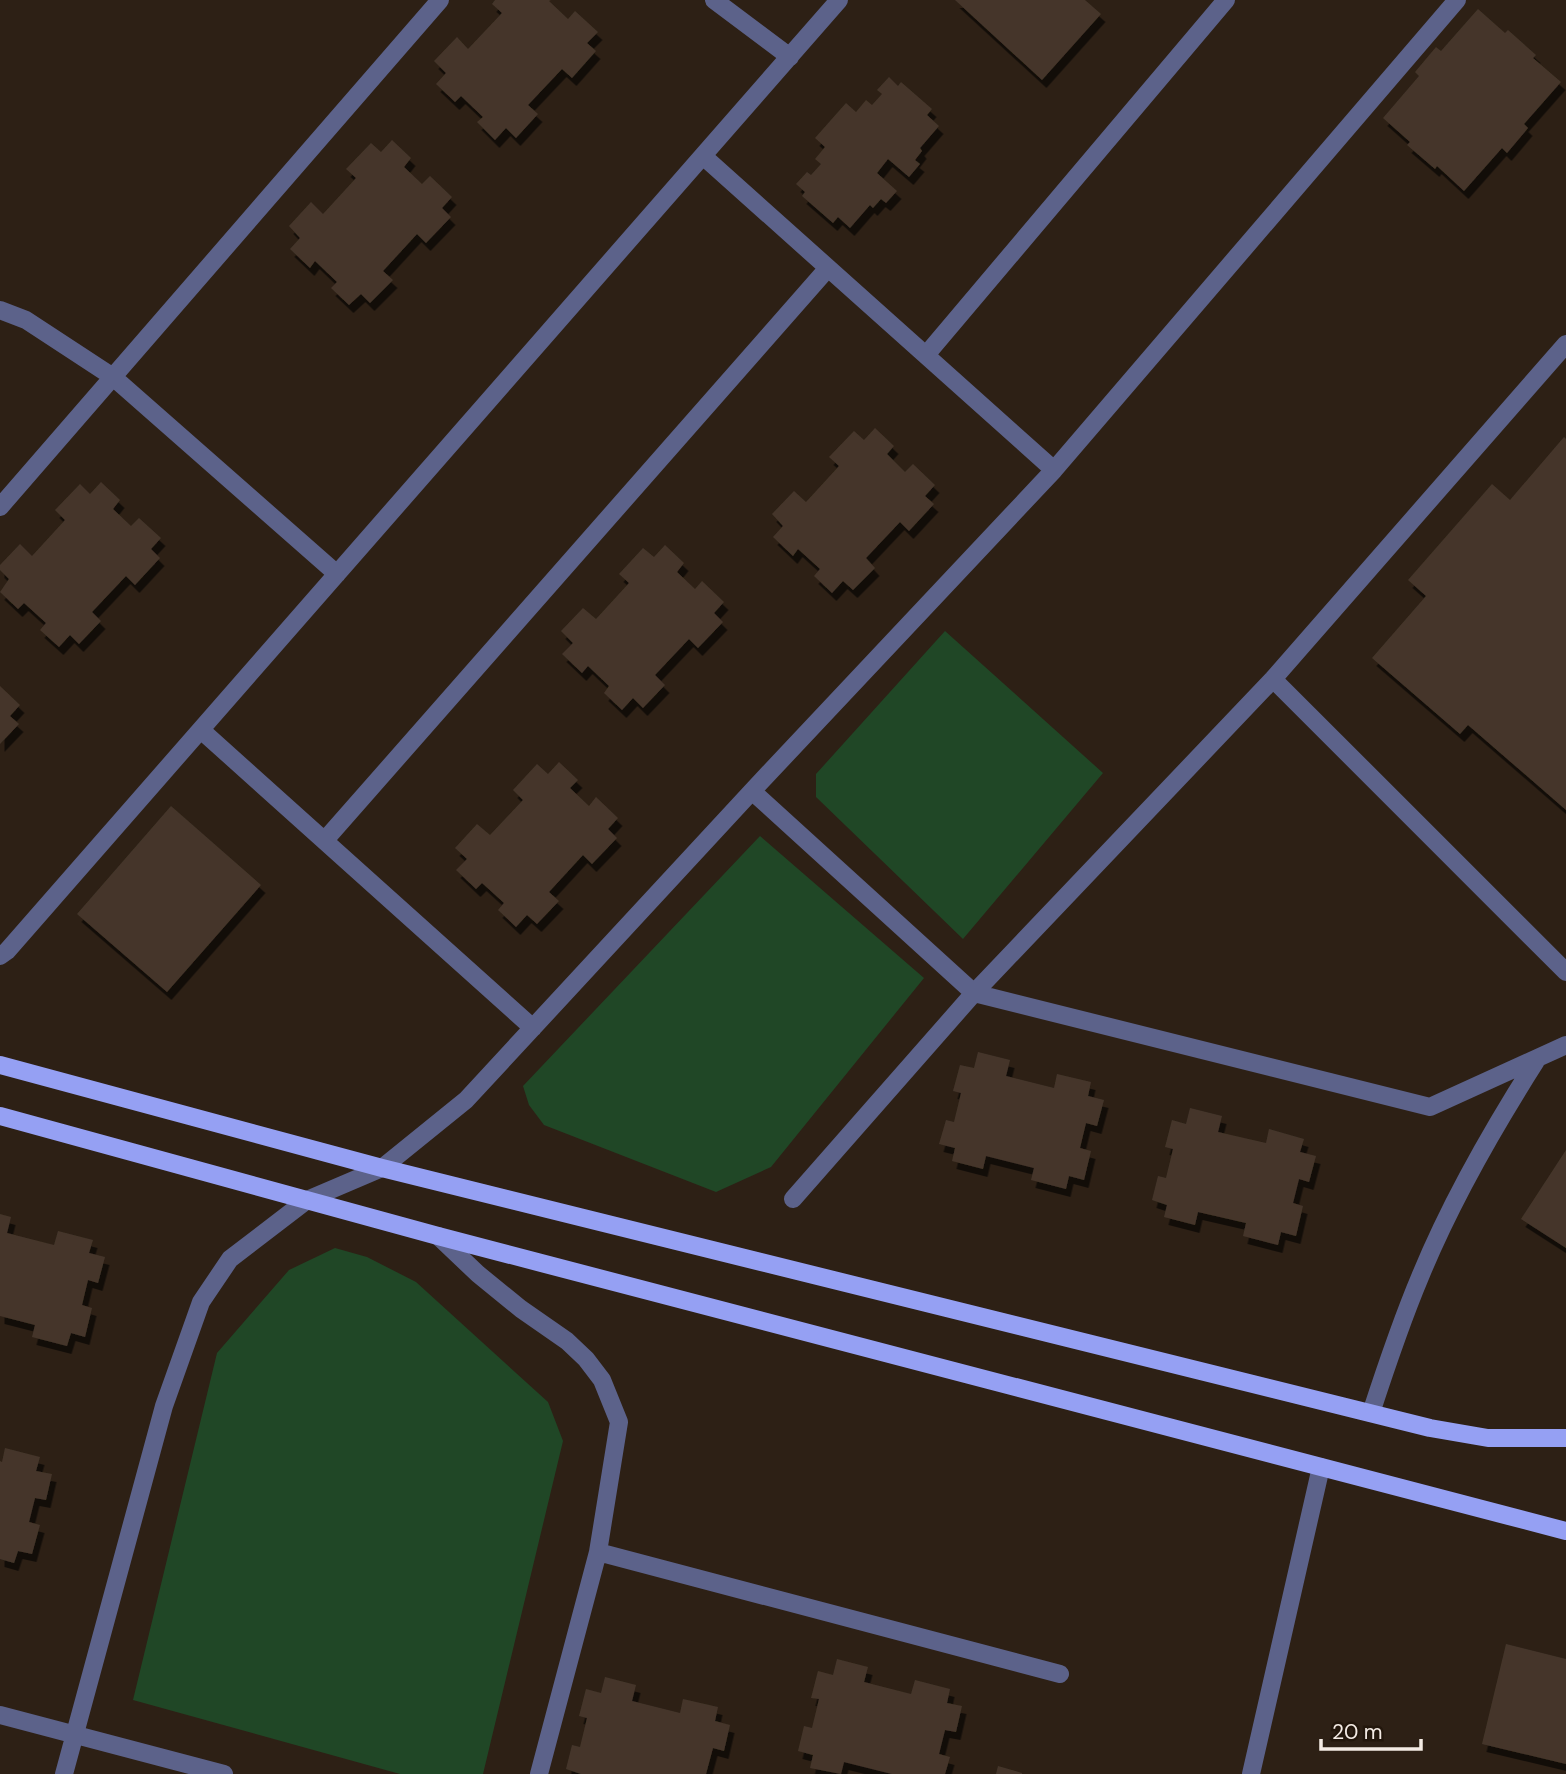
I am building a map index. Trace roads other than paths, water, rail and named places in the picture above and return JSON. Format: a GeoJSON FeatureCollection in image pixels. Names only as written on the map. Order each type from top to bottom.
{"type":"FeatureCollection","features":[{"type":"Feature","properties":{"kind":"main road"},"geometry":{"type":"LineString","coordinates":[[0,1065],[382,1168],[1430,1428],[1488,1438],[1566,1438]]}},
{"type":"Feature","properties":{"kind":"main road"},"geometry":{"type":"LineString","coordinates":[[0,1116],[438,1236],[1566,1531]]}},
{"type":"Feature","properties":{"kind":"street"},"geometry":{"type":"LineString","coordinates":[[0,507],[440,0]]}},
{"type":"Feature","properties":{"kind":"street"},"geometry":{"type":"LineString","coordinates":[[714,0],[790,57]]}},
{"type":"Feature","properties":{"kind":"street"},"geometry":{"type":"LineString","coordinates":[[2,951],[201,730],[839,0]]}},
{"type":"Feature","properties":{"kind":"street"},"geometry":{"type":"LineString","coordinates":[[926,355],[1226,0]]}},
{"type":"Feature","properties":{"kind":"street"},"geometry":{"type":"LineString","coordinates":[[64,1774],[164,1406],[201,1302],[230,1259],[307,1200],[382,1168],[466,1100],[751,791],[1054,470],[1457,0]]}},
{"type":"Feature","properties":{"kind":"street"},"geometry":{"type":"LineString","coordinates":[[703,156],[1054,470]]}},
{"type":"Feature","properties":{"kind":"street"},"geometry":{"type":"LineString","coordinates":[[325,840],[828,268]]}},
{"type":"Feature","properties":{"kind":"street"},"geometry":{"type":"LineString","coordinates":[[0,310],[26,320],[113,377],[337,574]]}},
{"type":"Feature","properties":{"kind":"street"},"geometry":{"type":"LineString","coordinates":[[793,1199],[974,993],[1273,679],[1566,344]]}},
{"type":"Feature","properties":{"kind":"street"},"geometry":{"type":"LineString","coordinates":[[1273,679],[1566,972]]}},
{"type":"Feature","properties":{"kind":"street"},"geometry":{"type":"LineString","coordinates":[[201,730],[533,1027]]}},
{"type":"Feature","properties":{"kind":"street"},"geometry":{"type":"LineString","coordinates":[[751,791],[974,993],[1430,1107],[1566,1045]]}},
{"type":"Feature","properties":{"kind":"street"},"geometry":{"type":"LineString","coordinates":[[1371,1413],[1420,1276],[1488,1139],[1536,1060]]}},
{"type":"Feature","properties":{"kind":"street"},"geometry":{"type":"LineString","coordinates":[[438,1236],[499,1292],[567,1341],[586,1359],[602,1380],[619,1422],[598,1552],[539,1774]]}},
{"type":"Feature","properties":{"kind":"street"},"geometry":{"type":"LineString","coordinates":[[1251,1774],[1321,1467]]}},
{"type":"Feature","properties":{"kind":"street"},"geometry":{"type":"LineString","coordinates":[[598,1552],[1060,1674]]}},
{"type":"Feature","properties":{"kind":"street"},"geometry":{"type":"LineString","coordinates":[[0,1715],[224,1774]]}}]}
